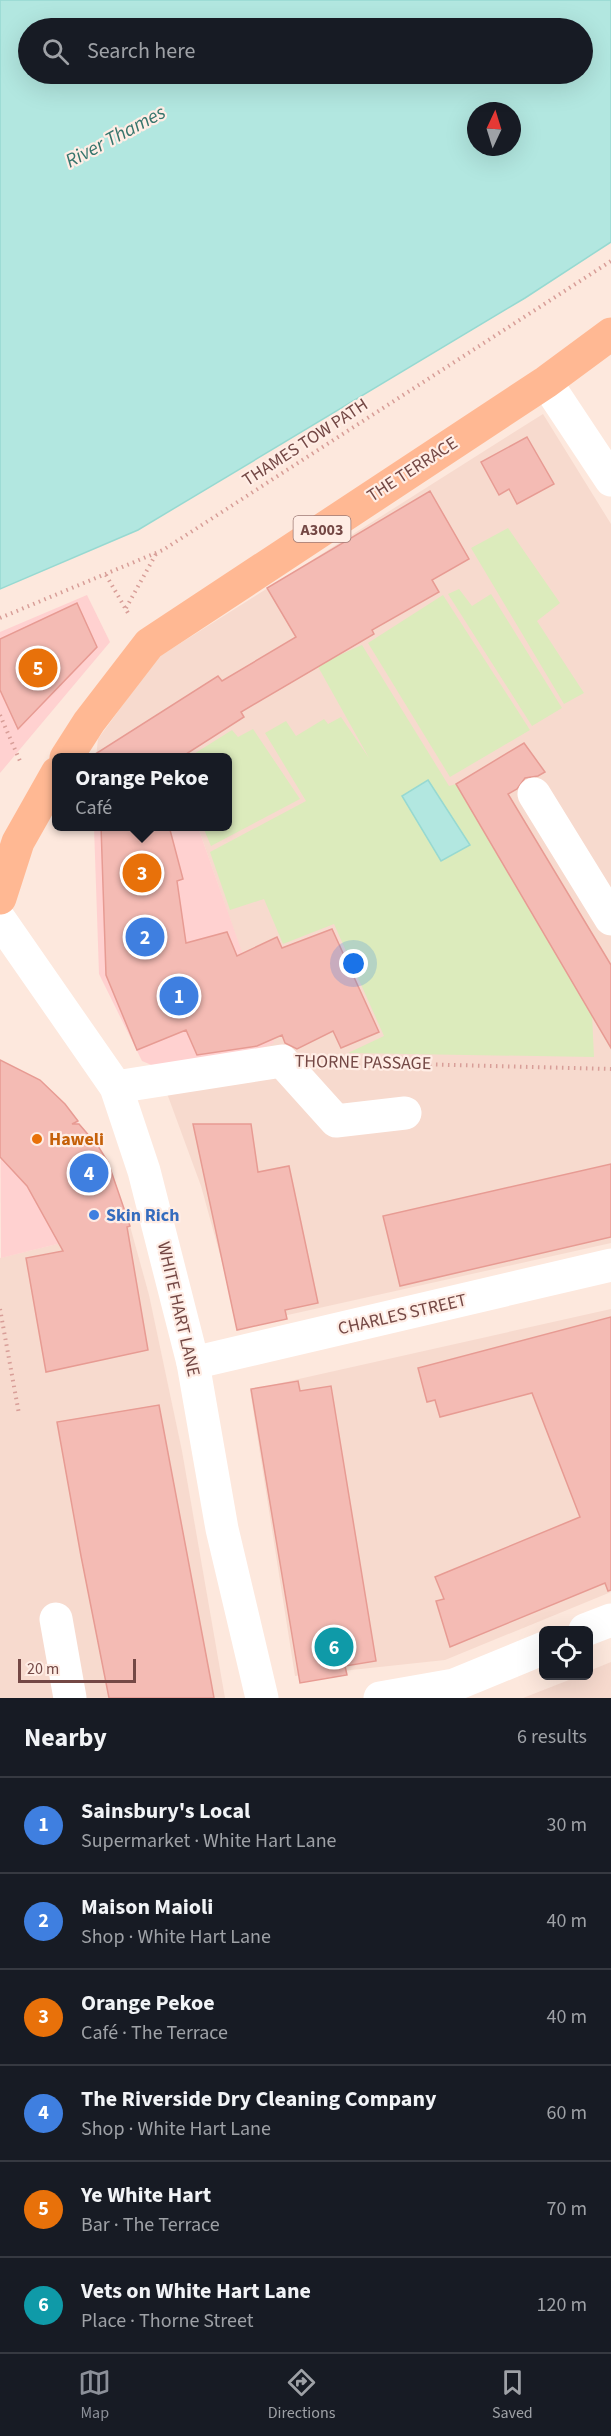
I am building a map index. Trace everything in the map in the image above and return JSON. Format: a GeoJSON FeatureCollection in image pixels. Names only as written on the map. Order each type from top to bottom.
{"type":"FeatureCollection","features":[{"type":"Feature","properties":{"kind":"main road","name":"THE TERRACE"},"geometry":{"type":"LineString","coordinates":[[69,753],[89,722],[149,644],[546,382],[611,334]]}},
{"type":"Feature","properties":{"kind":"main road"},"geometry":{"type":"LineString","coordinates":[[0,898],[13,855],[38,801],[52,780]]}},
{"type":"Feature","properties":{"kind":"street"},"geometry":{"type":"LineString","coordinates":[[546,382],[607,465]]}},
{"type":"Feature","properties":{"kind":"street"},"geometry":{"type":"LineString","coordinates":[[534,794],[611,919]]}},
{"type":"Feature","properties":{"kind":"street","name":"WHITE HART LANE"},"geometry":{"type":"LineString","coordinates":[[0,920],[116,1087],[144,1171],[193,1363],[222,1529],[262,1698]]}},
{"type":"Feature","properties":{"kind":"street"},"geometry":{"type":"LineString","coordinates":[[282,1061],[336,1121],[405,1113]]}},
{"type":"Feature","properties":{"kind":"street","name":"THORNE PASSAGE"},"geometry":{"type":"LineString","coordinates":[[116,1087],[282,1061]]}},
{"type":"Feature","properties":{"kind":"street","name":"CHARLES STREET"},"geometry":{"type":"LineString","coordinates":[[193,1363],[611,1265]]}},
{"type":"Feature","properties":{"kind":"street"},"geometry":{"type":"LineString","coordinates":[[56,1618],[70,1698]]}},
{"type":"Feature","properties":{"kind":"street"},"geometry":{"type":"LineString","coordinates":[[593,1627],[611,1620]]}},
{"type":"Feature","properties":{"kind":"street"},"geometry":{"type":"LineString","coordinates":[[380,1698],[454,1685],[539,1650]]}},
{"type":"Feature","properties":{"kind":"path","name":"THAMES TOW PATH"},"geometry":{"type":"LineString","coordinates":[[0,618],[156,554],[611,261]]}},
{"type":"Feature","properties":{"kind":"path"},"geometry":{"type":"LineString","coordinates":[[126,608],[156,554]]}},
{"type":"Feature","properties":{"kind":"path"},"geometry":{"type":"LineString","coordinates":[[106,574],[130,616]]}},
{"type":"Feature","properties":{"kind":"path"},"geometry":{"type":"LineString","coordinates":[[0,715],[38,801]]}},
{"type":"Feature","properties":{"kind":"path","name":"THORNE PASSAGE"},"geometry":{"type":"LineString","coordinates":[[282,1061],[611,1070]]}},
{"type":"Feature","properties":{"kind":"path"},"geometry":{"type":"LineString","coordinates":[[0,1309],[19,1414]]}},
{"type":"Feature","properties":{"kind":"shaded area"},"geometry":{"type":"Polygon","coordinates":[[[543,414],[611,524],[611,1243],[247,1324],[238,1320],[201,1186],[165,1088],[273,1043],[199,831],[232,831],[232,753],[97,753],[98,739],[157,658],[543,414]]]}},
{"type":"Feature","properties":{"kind":"shaded area"},"geometry":{"type":"Polygon","coordinates":[[[87,595],[110,642],[0,773],[0,632],[87,595]]]}},
{"type":"Feature","properties":{"kind":"shaded area"},"geometry":{"type":"Polygon","coordinates":[[[94,831],[199,831],[274,1043],[197,1074],[168,1072],[142,1061],[99,974],[94,831]]]}},
{"type":"Feature","properties":{"kind":"shaded area"},"geometry":{"type":"Polygon","coordinates":[[[0,1060],[55,1096],[81,1126],[102,1154],[130,1226],[1,1258],[0,1060]]]}},
{"type":"Feature","properties":{"kind":"shaded area"},"geometry":{"type":"Polygon","coordinates":[[[130,1226],[149,1295],[182,1451],[225,1698],[0,1698],[0,1258],[130,1226]]]}},
{"type":"Feature","properties":{"kind":"shaded area"},"geometry":{"type":"Polygon","coordinates":[[[611,1309],[611,1592],[445,1660],[295,1676],[250,1390],[611,1309]]]}},
{"type":"Feature","properties":{"kind":"shaded area"},"geometry":{"type":"Polygon","coordinates":[[[611,1662],[611,1698],[523,1698],[569,1680],[593,1680],[593,1669],[611,1662]]]}},
{"type":"Feature","properties":{"kind":"green space"},"geometry":{"type":"Polygon","coordinates":[[[508,528],[560,603],[537,621],[584,693],[564,704],[471,548],[508,528]]]}},
{"type":"Feature","properties":{"kind":"green space"},"geometry":{"type":"Polygon","coordinates":[[[459,589],[472,606],[491,594],[562,708],[532,726],[448,594],[459,589]]]}},
{"type":"Feature","properties":{"kind":"green space"},"geometry":{"type":"Polygon","coordinates":[[[443,595],[530,730],[450,777],[368,643],[443,595]]]}},
{"type":"Feature","properties":{"kind":"green space"},"geometry":{"type":"Polygon","coordinates":[[[362,645],[449,786],[456,784],[592,1014],[594,1057],[348,1053],[384,1036],[334,924],[283,944],[264,899],[230,910],[210,852],[306,801],[265,733],[286,721],[296,736],[324,719],[328,724],[341,717],[369,758],[317,665],[362,645]]]}},
{"type":"Feature","properties":{"kind":"green space"},"geometry":{"type":"Polygon","coordinates":[[[253,729],[300,799],[211,846],[205,831],[232,831],[232,753],[195,753],[232,730],[238,737],[253,729]]]}},
{"type":"Feature","properties":{"kind":"water","name":"River Thames"},"geometry":{"type":"Polygon","coordinates":[[[0,0],[611,0],[611,242],[525,298],[138,530],[0,589],[0,0]]]}},
{"type":"Feature","properties":{"kind":"water"},"geometry":{"type":"Polygon","coordinates":[[[428,780],[470,845],[441,861],[402,796],[428,780]]]}},
{"type":"Feature","properties":{"kind":"building"},"geometry":{"type":"Polygon","coordinates":[[[527,437],[554,484],[517,504],[509,489],[499,495],[481,462],[527,437]]]}},
{"type":"Feature","properties":{"kind":"building"},"geometry":{"type":"Polygon","coordinates":[[[430,491],[469,559],[432,580],[439,592],[372,630],[374,634],[241,712],[244,717],[188,753],[97,753],[218,676],[222,681],[296,637],[267,588],[430,491]]]}},
{"type":"Feature","properties":{"kind":"building"},"geometry":{"type":"Polygon","coordinates":[[[77,603],[97,647],[18,729],[0,690],[0,639],[77,603]]]}},
{"type":"Feature","properties":{"kind":"building"},"geometry":{"type":"Polygon","coordinates":[[[524,743],[545,772],[538,776],[525,778],[517,789],[508,794],[611,965],[611,1048],[456,784],[524,743]]]}},
{"type":"Feature","properties":{"kind":"building"},"geometry":{"type":"Polygon","coordinates":[[[101,831],[170,831],[183,879],[177,881],[186,943],[227,932],[237,956],[277,937],[282,948],[332,929],[379,1032],[341,1048],[333,1031],[297,1049],[285,1043],[282,1035],[257,1046],[197,1055],[186,1030],[137,1050],[106,975],[101,831]]]}},
{"type":"Feature","properties":{"kind":"building"},"geometry":{"type":"Polygon","coordinates":[[[0,1060],[40,1080],[65,1104],[78,1121],[72,1124],[79,1124],[108,1162],[130,1226],[127,1227],[148,1350],[46,1372],[26,1258],[63,1251],[27,1186],[0,1157],[0,1060]]]}},
{"type":"Feature","properties":{"kind":"building"},"geometry":{"type":"Polygon","coordinates":[[[193,1124],[251,1124],[258,1172],[289,1166],[318,1303],[285,1310],[287,1319],[237,1330],[193,1124]]]}},
{"type":"Feature","properties":{"kind":"building"},"geometry":{"type":"Polygon","coordinates":[[[611,1164],[611,1237],[400,1286],[383,1216],[611,1164]]]}},
{"type":"Feature","properties":{"kind":"building"},"geometry":{"type":"Polygon","coordinates":[[[611,1317],[611,1590],[608,1591],[605,1583],[450,1647],[436,1601],[444,1599],[435,1577],[580,1517],[532,1393],[440,1417],[435,1400],[427,1402],[418,1368],[611,1317]]]}},
{"type":"Feature","properties":{"kind":"building"},"geometry":{"type":"Polygon","coordinates":[[[298,1381],[300,1391],[331,1386],[376,1661],[345,1666],[347,1675],[300,1683],[251,1389],[298,1381]]]}},
{"type":"Feature","properties":{"kind":"building"},"geometry":{"type":"Polygon","coordinates":[[[159,1405],[214,1698],[109,1698],[81,1556],[57,1422],[159,1405]]]}},
{"type":"Feature","properties":{"kind":"place","name":"Ye White Hart"},"geometry":{"type":"Point","coordinates":[38,668]}},
{"type":"Feature","properties":{"kind":"place","name":"Orange Pekoe"},"geometry":{"type":"Point","coordinates":[142,873]}},
{"type":"Feature","properties":{"kind":"place","name":"Maison Maioli"},"geometry":{"type":"Point","coordinates":[145,937]}},
{"type":"Feature","properties":{"kind":"place","name":"Sainsbury's Local"},"geometry":{"type":"Point","coordinates":[179,996]}},
{"type":"Feature","properties":{"kind":"place","name":"Haweli"},"geometry":{"type":"Point","coordinates":[37,1139]}},
{"type":"Feature","properties":{"kind":"place","name":"The Riverside Dry Cleaning Company"},"geometry":{"type":"Point","coordinates":[89,1173]}},
{"type":"Feature","properties":{"kind":"place","name":"Skin Rich"},"geometry":{"type":"Point","coordinates":[94,1215]}},
{"type":"Feature","properties":{"kind":"place","name":"Vets on White Hart Lane"},"geometry":{"type":"Point","coordinates":[334,1647]}}]}
